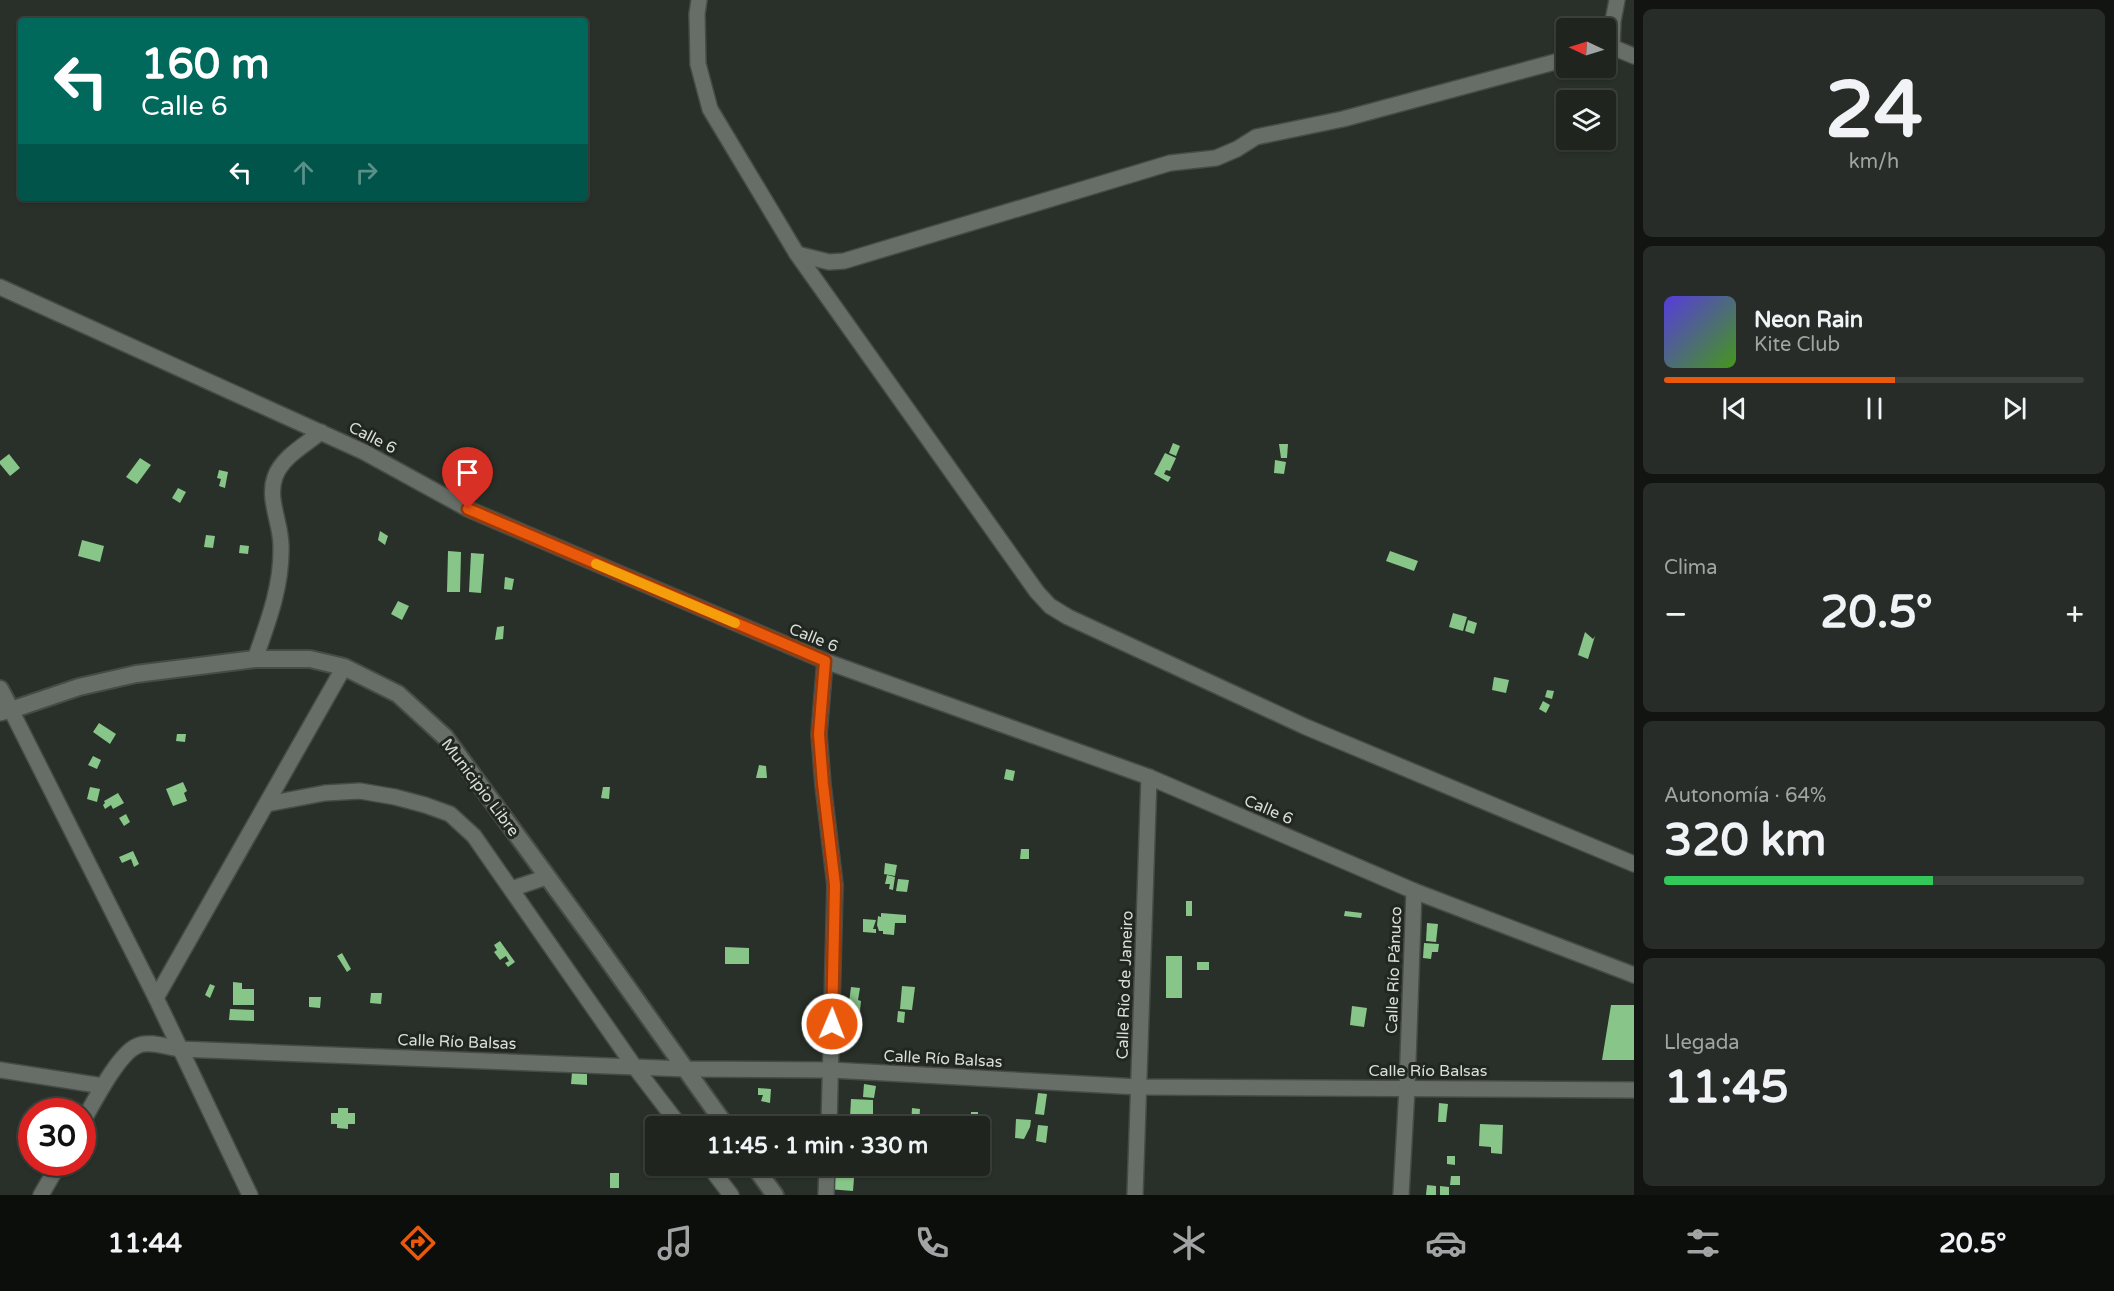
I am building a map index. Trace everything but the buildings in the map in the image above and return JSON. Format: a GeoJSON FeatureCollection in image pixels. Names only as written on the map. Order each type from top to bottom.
{"type":"FeatureCollection","features":[{"type":"Feature","properties":{"kind":"street"},"geometry":{"type":"LineString","coordinates":[[699,0],[698,64],[710,109],[797,254],[1037,592],[1050,606],[1068,617],[1306,727],[1634,864]]}},
{"type":"Feature","properties":{"kind":"street"},"geometry":{"type":"LineString","coordinates":[[1614,18],[1617,0]]}},
{"type":"Feature","properties":{"kind":"street"},"geometry":{"type":"LineString","coordinates":[[1616,50],[1634,56]]}},
{"type":"Feature","properties":{"kind":"street"},"geometry":{"type":"LineString","coordinates":[[797,254],[829,262],[844,261],[1170,164],[1216,158],[1256,137],[1343,119],[1556,62]]}},
{"type":"Feature","properties":{"kind":"street","name":"Calle 6"},"geometry":{"type":"LineString","coordinates":[[0,287],[364,452],[468,509],[825,661],[1149,777],[1414,891],[1634,975]]}},
{"type":"Feature","properties":{"kind":"street"},"geometry":{"type":"LineString","coordinates":[[255,659],[274,604],[281,572],[281,543],[272,491],[275,477],[283,462],[321,432]]}},
{"type":"Feature","properties":{"kind":"street","name":"Municipio Libre"},"geometry":{"type":"LineString","coordinates":[[5,712],[79,687],[136,674],[255,659],[310,659],[344,667],[398,694],[445,737],[719,1116]]}},
{"type":"Feature","properties":{"kind":"street"},"geometry":{"type":"LineString","coordinates":[[825,661],[819,734],[835,885],[829,1116]]}},
{"type":"Feature","properties":{"kind":"street"},"geometry":{"type":"LineString","coordinates":[[156,998],[344,667]]}},
{"type":"Feature","properties":{"kind":"street"},"geometry":{"type":"LineString","coordinates":[[0,689],[5,712],[156,998],[249,1195]]}},
{"type":"Feature","properties":{"kind":"street","name":"Calle Río de Janeiro"},"geometry":{"type":"LineString","coordinates":[[1136,1195],[1149,777]]}},
{"type":"Feature","properties":{"kind":"street"},"geometry":{"type":"LineString","coordinates":[[267,804],[325,793],[360,791],[395,797],[450,814],[474,836],[634,1066],[672,1116]]}},
{"type":"Feature","properties":{"kind":"street"},"geometry":{"type":"LineString","coordinates":[[511,889],[547,877]]}},
{"type":"Feature","properties":{"kind":"street","name":"Calle Río Pánuco"},"geometry":{"type":"LineString","coordinates":[[1401,1195],[1414,891]]}},
{"type":"Feature","properties":{"kind":"street","name":"Calle Río Balsas"},"geometry":{"type":"LineString","coordinates":[[103,1086],[127,1052],[138,1044],[150,1044],[179,1049],[634,1066],[685,1070],[831,1070],[1139,1087],[1634,1090]]}},
{"type":"Feature","properties":{"kind":"street"},"geometry":{"type":"LineString","coordinates":[[0,1070],[103,1086],[96,1098]]}},
{"type":"Feature","properties":{"kind":"street"},"geometry":{"type":"LineString","coordinates":[[42,1195],[52,1176]]}},
{"type":"Feature","properties":{"kind":"street"},"geometry":{"type":"LineString","coordinates":[[717,1176],[731,1195]]}},
{"type":"Feature","properties":{"kind":"street"},"geometry":{"type":"LineString","coordinates":[[761,1176],[775,1195]]}},
{"type":"Feature","properties":{"kind":"street"},"geometry":{"type":"LineString","coordinates":[[826,1195],[827,1176]]}},
{"type":"Feature","properties":{"kind":"slow traffic"},"geometry":{"type":"LineString","coordinates":[[596,564],[735,623]]}},
{"type":"Feature","properties":{"kind":"route"},"geometry":{"type":"LineString","coordinates":[[468,509],[825,661],[819,734],[835,885],[832,1024]]}}]}
